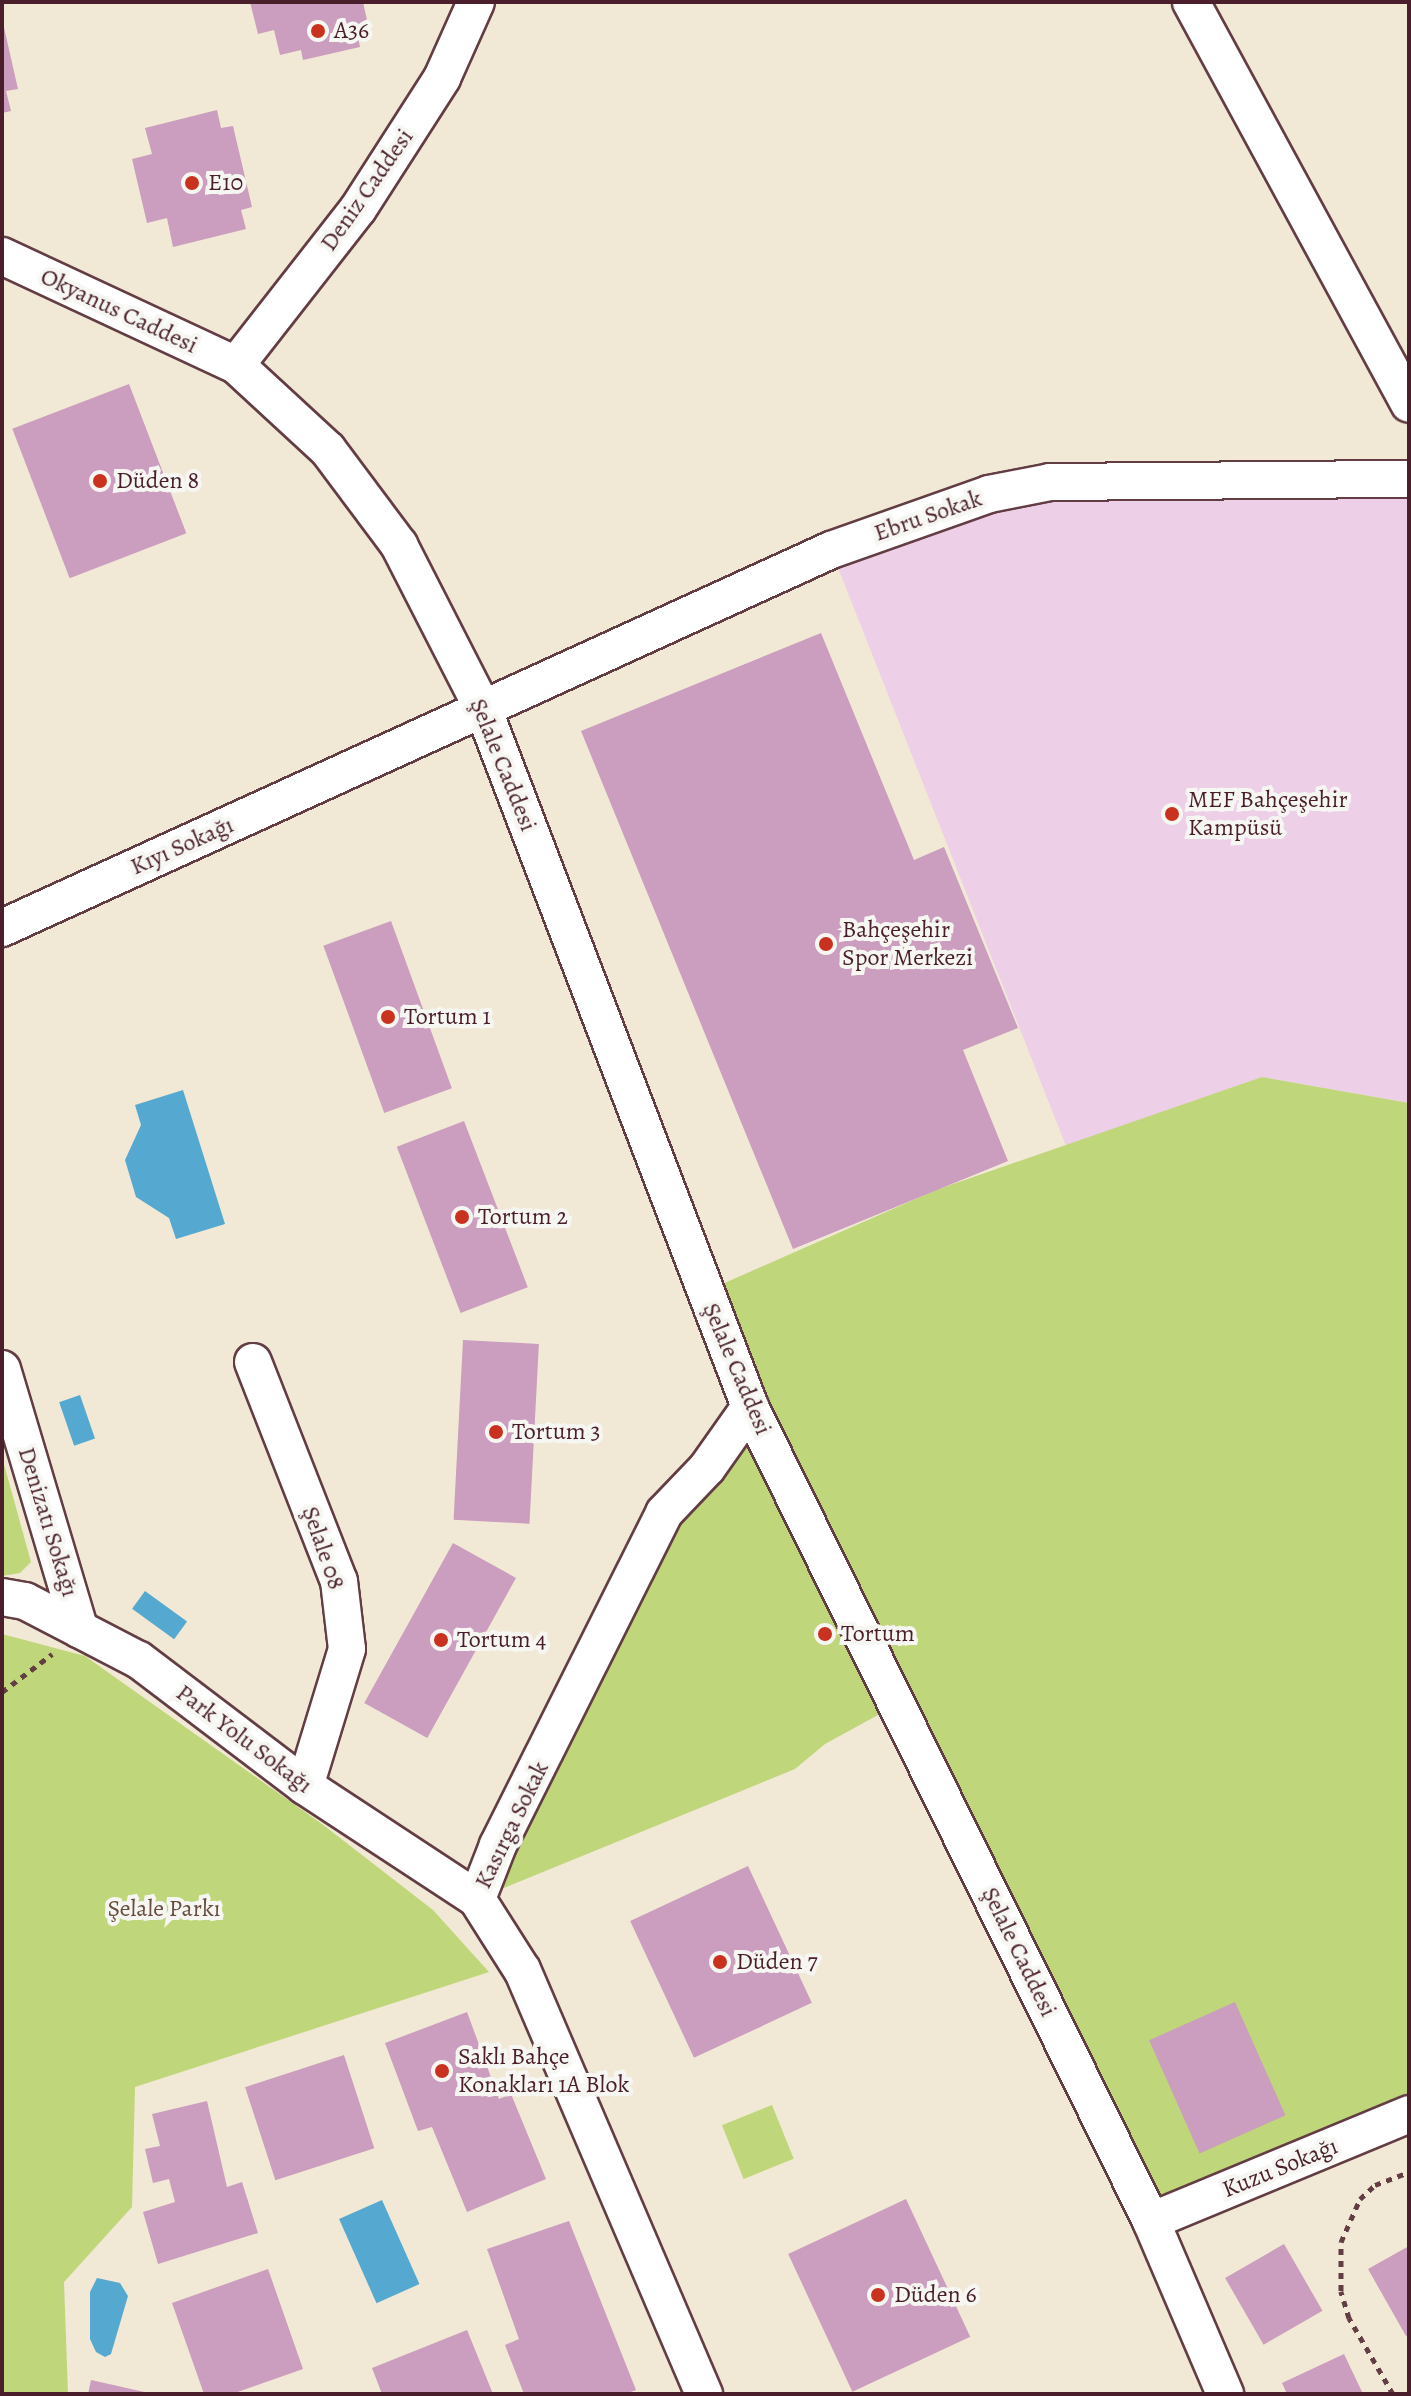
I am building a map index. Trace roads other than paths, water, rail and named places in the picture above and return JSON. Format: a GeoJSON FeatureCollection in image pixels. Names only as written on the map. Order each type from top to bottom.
{"type":"FeatureCollection","features":[{"type":"Feature","properties":{"kind":"street","name":"Deniz Caddesi"},"geometry":{"type":"LineString","coordinates":[[236,365],[358,209],[442,78],[476,2]]}},
{"type":"Feature","properties":{"kind":"street"},"geometry":{"type":"LineString","coordinates":[[1191,2],[1409,404]]}},
{"type":"Feature","properties":{"kind":"street","name":"Okyanus Caddesi"},"geometry":{"type":"LineString","coordinates":[[2,256],[236,365]]}},
{"type":"Feature","properties":{"kind":"street","name":"Şelale Caddesi"},"geometry":{"type":"LineString","coordinates":[[236,365],[328,450],[399,545],[484,711],[750,1407],[1151,2221],[1225,2394]]}},
{"type":"Feature","properties":{"kind":"street","name":"Ebru Sokak"},"geometry":{"type":"LineString","coordinates":[[364,765],[831,550],[989,494],[1050,482],[1409,479]]}},
{"type":"Feature","properties":{"kind":"street","name":"Kıyı Sokağı"},"geometry":{"type":"LineString","coordinates":[[2,928],[364,765]]}},
{"type":"Feature","properties":{"kind":"street","name":"Şelale 08"},"geometry":{"type":"LineString","coordinates":[[253,1362],[339,1581],[346,1635],[341,1682],[305,1786]]}},
{"type":"Feature","properties":{"kind":"street","name":"Denizatı Sokağı"},"geometry":{"type":"LineString","coordinates":[[2,1369],[80,1630]]}},
{"type":"Feature","properties":{"kind":"street","name":"Kasırga Sokak"},"geometry":{"type":"LineString","coordinates":[[702,2393],[522,1970],[477,1899],[498,1845],[664,1513],[707,1468],[750,1407]]}},
{"type":"Feature","properties":{"kind":"street","name":"Park Yolu Sokağı"},"geometry":{"type":"LineString","coordinates":[[2,1597],[25,1601],[139,1660],[305,1786],[477,1899]]}},
{"type":"Feature","properties":{"kind":"street","name":"Kuzu Sokağı"},"geometry":{"type":"LineString","coordinates":[[1151,2221],[1409,2114]]}},
{"type":"Feature","properties":{"kind":"water"},"geometry":{"type":"Polygon","coordinates":[[[183,1090],[225,1224],[176,1239],[169,1218],[136,1197],[125,1160],[141,1125],[135,1105],[183,1090]]]}},
{"type":"Feature","properties":{"kind":"water"},"geometry":{"type":"Polygon","coordinates":[[[80,1395],[95,1438],[74,1446],[59,1402],[80,1395]]]}},
{"type":"Feature","properties":{"kind":"water"},"geometry":{"type":"Polygon","coordinates":[[[145,1591],[187,1622],[174,1639],[132,1609],[145,1591]]]}},
{"type":"Feature","properties":{"kind":"water"},"geometry":{"type":"Polygon","coordinates":[[[382,2200],[419,2284],[376,2303],[339,2219],[382,2200]]]}},
{"type":"Feature","properties":{"kind":"water"},"geometry":{"type":"Polygon","coordinates":[[[97,2278],[120,2283],[128,2296],[111,2354],[105,2357],[96,2352],[90,2339],[90,2292],[97,2278]]]}},
{"type":"Feature","properties":{"kind":"place","name":"A36"},"geometry":{"type":"Point","coordinates":[318,31]}},
{"type":"Feature","properties":{"kind":"place","name":"E10"},"geometry":{"type":"Point","coordinates":[192,183]}},
{"type":"Feature","properties":{"kind":"place","name":"Düden 8"},"geometry":{"type":"Point","coordinates":[100,481]}},
{"type":"Feature","properties":{"kind":"place","name":"MEF Bahçeşehir Kampüsü"},"geometry":{"type":"Point","coordinates":[1172,814]}},
{"type":"Feature","properties":{"kind":"place","name":"Bahçeşehir Spor Merkezi"},"geometry":{"type":"Point","coordinates":[826,944]}},
{"type":"Feature","properties":{"kind":"place","name":"Tortum 1"},"geometry":{"type":"Point","coordinates":[388,1017]}},
{"type":"Feature","properties":{"kind":"place","name":"Tortum 2"},"geometry":{"type":"Point","coordinates":[462,1217]}},
{"type":"Feature","properties":{"kind":"place","name":"Tortum 3"},"geometry":{"type":"Point","coordinates":[496,1432]}},
{"type":"Feature","properties":{"kind":"place","name":"Tortum"},"geometry":{"type":"Point","coordinates":[825,1634]}},
{"type":"Feature","properties":{"kind":"place","name":"Tortum 4"},"geometry":{"type":"Point","coordinates":[441,1640]}},
{"type":"Feature","properties":{"kind":"place","name":"Düden 7"},"geometry":{"type":"Point","coordinates":[720,1962]}},
{"type":"Feature","properties":{"kind":"place","name":"Saklı Bahçe Konakları 1A Blok"},"geometry":{"type":"Point","coordinates":[442,2071]}},
{"type":"Feature","properties":{"kind":"place","name":"Düden 6"},"geometry":{"type":"Point","coordinates":[878,2295]}},
{"type":"Feature","properties":{"kind":"park label","name":"Şelale Parkı"},"geometry":{"type":"Point","coordinates":[164,1909]}}]}
